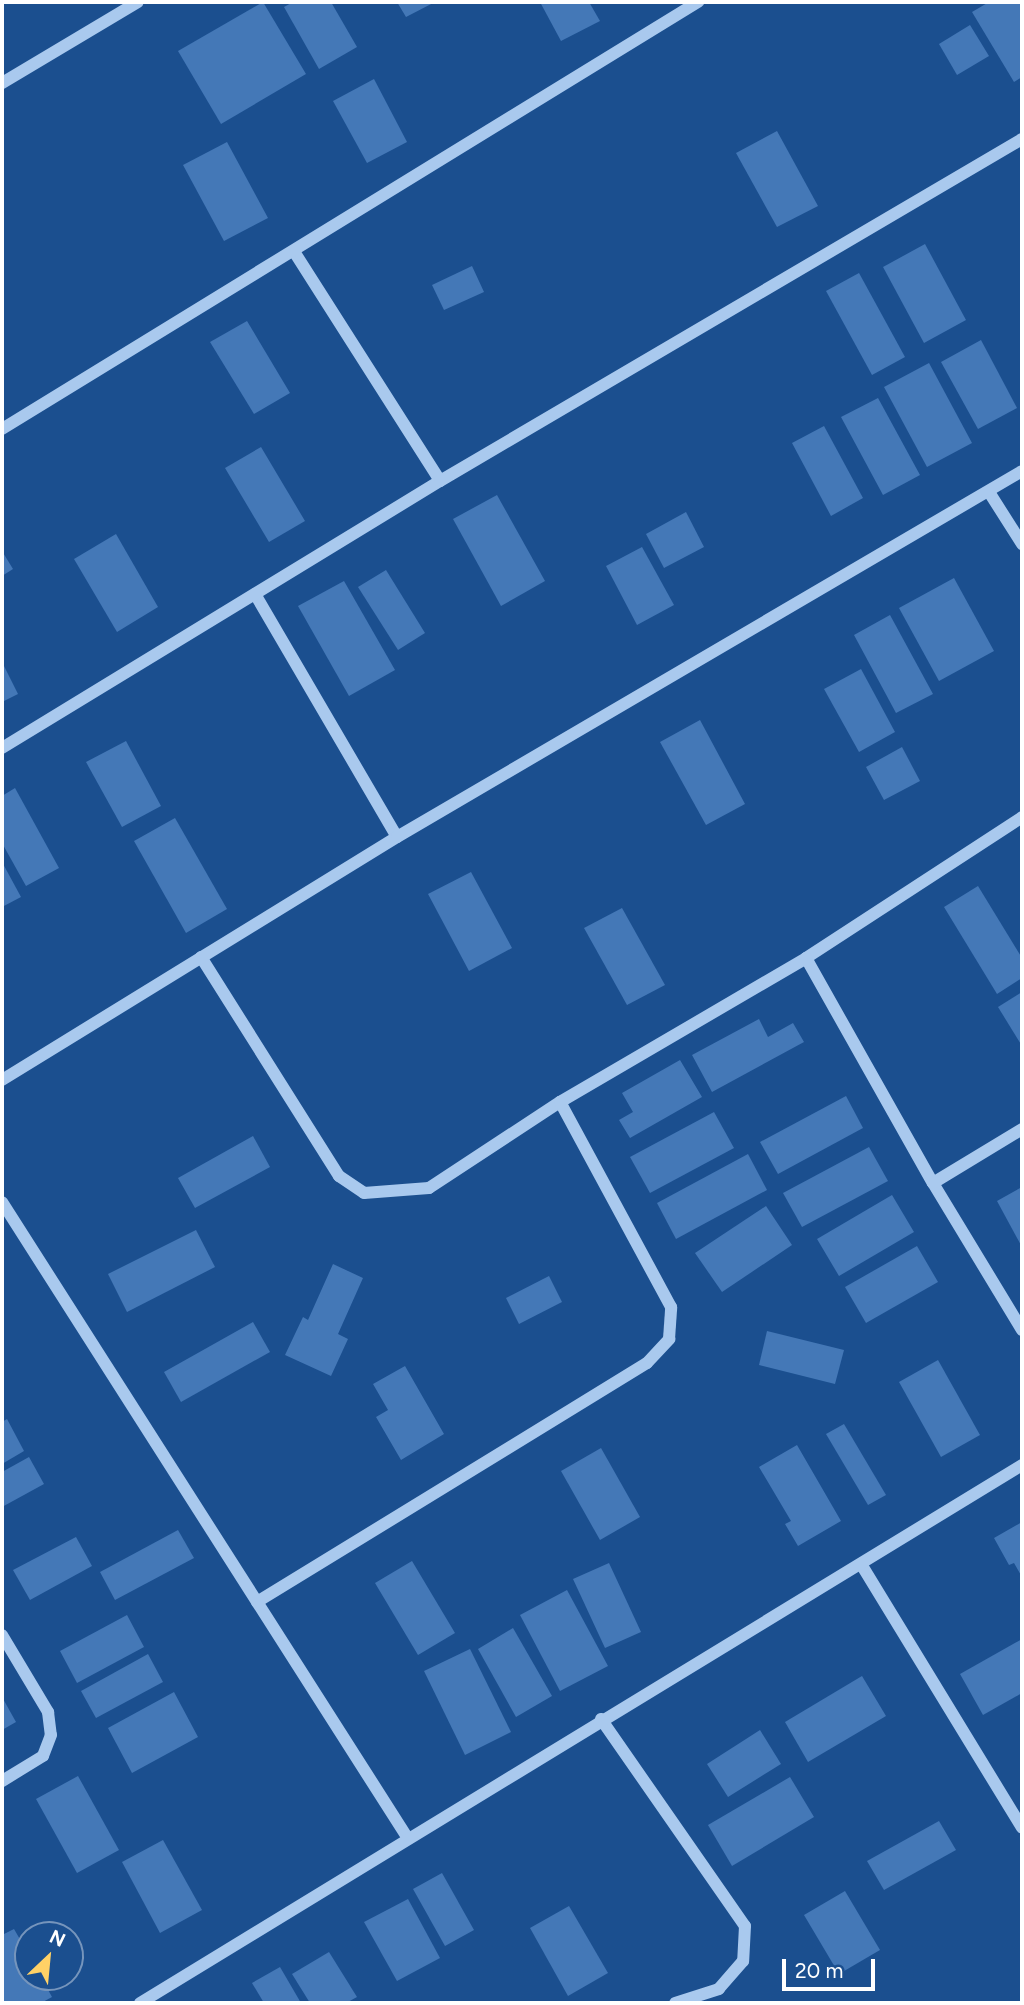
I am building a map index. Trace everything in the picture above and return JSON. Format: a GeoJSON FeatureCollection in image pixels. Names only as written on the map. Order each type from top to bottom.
{"type":"FeatureCollection","features":[{"type":"Feature","properties":{"kind":"street"},"geometry":{"type":"LineString","coordinates":[[2,83],[138,2]]}},
{"type":"Feature","properties":{"kind":"street"},"geometry":{"type":"LineString","coordinates":[[2,429],[295,253],[698,2]]}},
{"type":"Feature","properties":{"kind":"street"},"geometry":{"type":"LineString","coordinates":[[2,748],[440,481],[1022,139]]}},
{"type":"Feature","properties":{"kind":"street"},"geometry":{"type":"LineString","coordinates":[[295,253],[440,481]]}},
{"type":"Feature","properties":{"kind":"street"},"geometry":{"type":"LineString","coordinates":[[2,1080],[397,837],[1022,471]]}},
{"type":"Feature","properties":{"kind":"street"},"geometry":{"type":"LineString","coordinates":[[989,492],[1022,544]]}},
{"type":"Feature","properties":{"kind":"street"},"geometry":{"type":"LineString","coordinates":[[255,594],[397,837]]}},
{"type":"Feature","properties":{"kind":"street"},"geometry":{"type":"LineString","coordinates":[[201,957],[339,1176],[364,1193],[429,1188],[560,1102],[806,958],[1022,817]]}},
{"type":"Feature","properties":{"kind":"street"},"geometry":{"type":"LineString","coordinates":[[806,958],[933,1183],[1022,1330]]}},
{"type":"Feature","properties":{"kind":"street"},"geometry":{"type":"LineString","coordinates":[[257,1602],[647,1363],[668,1339],[671,1307],[560,1102]]}},
{"type":"Feature","properties":{"kind":"street"},"geometry":{"type":"LineString","coordinates":[[933,1183],[1022,1129]]}},
{"type":"Feature","properties":{"kind":"street"},"geometry":{"type":"LineString","coordinates":[[2,1202],[407,1837]]}},
{"type":"Feature","properties":{"kind":"street"},"geometry":{"type":"LineString","coordinates":[[140,2003],[407,1837],[1022,1465]]}},
{"type":"Feature","properties":{"kind":"street"},"geometry":{"type":"LineString","coordinates":[[861,1564],[1022,1828]]}},
{"type":"Feature","properties":{"kind":"street"},"geometry":{"type":"LineString","coordinates":[[2,1635],[48,1712],[51,1735],[43,1756],[2,1781]]}},
{"type":"Feature","properties":{"kind":"street"},"geometry":{"type":"LineString","coordinates":[[601,1719],[745,1926],[743,1961],[719,1989],[675,2003]]}},
{"type":"Feature","properties":{"kind":"building"},"geometry":{"type":"Polygon","coordinates":[[[263,2],[306,74],[221,124],[178,51],[263,2]]]}},
{"type":"Feature","properties":{"kind":"building"},"geometry":{"type":"Polygon","coordinates":[[[293,2],[331,2],[357,47],[319,69],[284,7],[293,2]]]}},
{"type":"Feature","properties":{"kind":"building"},"geometry":{"type":"Polygon","coordinates":[[[397,2],[435,2],[406,17],[397,2]]]}},
{"type":"Feature","properties":{"kind":"building"},"geometry":{"type":"Polygon","coordinates":[[[540,2],[589,2],[600,21],[561,41],[540,2]]]}},
{"type":"Feature","properties":{"kind":"building"},"geometry":{"type":"Polygon","coordinates":[[[989,2],[1022,2],[1022,77],[1014,82],[972,12],[989,2]]]}},
{"type":"Feature","properties":{"kind":"building"},"geometry":{"type":"Polygon","coordinates":[[[970,25],[989,56],[957,75],[939,44],[970,25]]]}},
{"type":"Feature","properties":{"kind":"building"},"geometry":{"type":"Polygon","coordinates":[[[374,79],[407,142],[367,163],[333,101],[374,79]]]}},
{"type":"Feature","properties":{"kind":"building"},"geometry":{"type":"Polygon","coordinates":[[[777,131],[818,206],[777,227],[736,153],[777,131]]]}},
{"type":"Feature","properties":{"kind":"building"},"geometry":{"type":"Polygon","coordinates":[[[227,142],[268,218],[224,241],[183,165],[227,142]]]}},
{"type":"Feature","properties":{"kind":"building"},"geometry":{"type":"Polygon","coordinates":[[[925,244],[966,320],[924,343],[883,267],[925,244]]]}},
{"type":"Feature","properties":{"kind":"building"},"geometry":{"type":"Polygon","coordinates":[[[472,266],[484,292],[444,310],[432,285],[472,266]]]}},
{"type":"Feature","properties":{"kind":"building"},"geometry":{"type":"Polygon","coordinates":[[[859,273],[905,357],[872,375],[826,291],[859,273]]]}},
{"type":"Feature","properties":{"kind":"building"},"geometry":{"type":"Polygon","coordinates":[[[247,321],[290,393],[254,414],[210,342],[247,321]]]}},
{"type":"Feature","properties":{"kind":"building"},"geometry":{"type":"Polygon","coordinates":[[[981,340],[1017,408],[978,429],[941,362],[981,340]]]}},
{"type":"Feature","properties":{"kind":"building"},"geometry":{"type":"Polygon","coordinates":[[[929,363],[972,443],[927,467],[884,387],[929,363]]]}},
{"type":"Feature","properties":{"kind":"building"},"geometry":{"type":"Polygon","coordinates":[[[878,398],[920,475],[883,495],[841,417],[878,398]]]}},
{"type":"Feature","properties":{"kind":"building"},"geometry":{"type":"Polygon","coordinates":[[[824,426],[863,498],[831,516],[792,443],[824,426]]]}},
{"type":"Feature","properties":{"kind":"building"},"geometry":{"type":"Polygon","coordinates":[[[261,447],[305,521],[269,542],[225,468],[261,447]]]}},
{"type":"Feature","properties":{"kind":"building"},"geometry":{"type":"Polygon","coordinates":[[[497,495],[545,581],[501,606],[453,519],[497,495]]]}},
{"type":"Feature","properties":{"kind":"building"},"geometry":{"type":"Polygon","coordinates":[[[686,512],[704,547],[664,568],[646,534],[686,512]]]}},
{"type":"Feature","properties":{"kind":"building"},"geometry":{"type":"Polygon","coordinates":[[[116,534],[158,607],[117,632],[74,559],[116,534]]]}},
{"type":"Feature","properties":{"kind":"building"},"geometry":{"type":"Polygon","coordinates":[[[642,547],[674,605],[637,625],[606,566],[642,547]]]}},
{"type":"Feature","properties":{"kind":"building"},"geometry":{"type":"Polygon","coordinates":[[[2,551],[13,569],[2,576],[2,551]]]}},
{"type":"Feature","properties":{"kind":"building"},"geometry":{"type":"Polygon","coordinates":[[[386,570],[425,633],[398,650],[358,587],[386,570]]]}},
{"type":"Feature","properties":{"kind":"building"},"geometry":{"type":"Polygon","coordinates":[[[954,578],[994,651],[939,681],[899,608],[954,578]]]}},
{"type":"Feature","properties":{"kind":"building"},"geometry":{"type":"Polygon","coordinates":[[[344,581],[395,670],[349,696],[298,606],[344,581]]]}},
{"type":"Feature","properties":{"kind":"building"},"geometry":{"type":"Polygon","coordinates":[[[890,615],[933,694],[896,713],[854,635],[890,615]]]}},
{"type":"Feature","properties":{"kind":"building"},"geometry":{"type":"Polygon","coordinates":[[[2,662],[18,694],[2,702],[2,662]]]}},
{"type":"Feature","properties":{"kind":"building"},"geometry":{"type":"Polygon","coordinates":[[[861,669],[895,732],[859,752],[824,689],[861,669]]]}},
{"type":"Feature","properties":{"kind":"building"},"geometry":{"type":"Polygon","coordinates":[[[700,720],[745,804],[706,825],[660,742],[700,720]]]}},
{"type":"Feature","properties":{"kind":"building"},"geometry":{"type":"Polygon","coordinates":[[[126,741],[161,806],[122,827],[86,762],[126,741]]]}},
{"type":"Feature","properties":{"kind":"building"},"geometry":{"type":"Polygon","coordinates":[[[902,747],[920,781],[884,800],[866,767],[902,747]]]}},
{"type":"Feature","properties":{"kind":"building"},"geometry":{"type":"Polygon","coordinates":[[[15,788],[59,868],[26,886],[2,843],[2,796],[15,788]]]}},
{"type":"Feature","properties":{"kind":"building"},"geometry":{"type":"Polygon","coordinates":[[[175,818],[227,909],[186,933],[134,841],[175,818]]]}},
{"type":"Feature","properties":{"kind":"building"},"geometry":{"type":"Polygon","coordinates":[[[2,862],[21,897],[2,907],[2,862]]]}},
{"type":"Feature","properties":{"kind":"building"},"geometry":{"type":"Polygon","coordinates":[[[471,872],[512,948],[469,971],[428,894],[471,872]]]}},
{"type":"Feature","properties":{"kind":"building"},"geometry":{"type":"Polygon","coordinates":[[[978,886],[1022,958],[1022,978],[997,994],[944,907],[978,886]]]}},
{"type":"Feature","properties":{"kind":"building"},"geometry":{"type":"Polygon","coordinates":[[[622,908],[665,985],[627,1005],[584,928],[622,908]]]}},
{"type":"Feature","properties":{"kind":"building"},"geometry":{"type":"Polygon","coordinates":[[[1022,992],[1022,1046],[998,1007],[1022,992]]]}},
{"type":"Feature","properties":{"kind":"building"},"geometry":{"type":"Polygon","coordinates":[[[759,1019],[768,1037],[793,1023],[804,1042],[712,1092],[692,1055],[759,1019]]]}},
{"type":"Feature","properties":{"kind":"building"},"geometry":{"type":"Polygon","coordinates":[[[680,1060],[702,1097],[630,1138],[619,1120],[633,1112],[622,1093],[680,1060]]]}},
{"type":"Feature","properties":{"kind":"building"},"geometry":{"type":"Polygon","coordinates":[[[846,1096],[863,1128],[778,1174],[760,1142],[846,1096]]]}},
{"type":"Feature","properties":{"kind":"building"},"geometry":{"type":"Polygon","coordinates":[[[714,1112],[734,1148],[650,1193],[630,1157],[714,1112]]]}},
{"type":"Feature","properties":{"kind":"building"},"geometry":{"type":"Polygon","coordinates":[[[253,1136],[270,1167],[195,1208],[178,1178],[253,1136]]]}},
{"type":"Feature","properties":{"kind":"building"},"geometry":{"type":"Polygon","coordinates":[[[869,1147],[888,1181],[802,1227],[783,1193],[869,1147]]]}},
{"type":"Feature","properties":{"kind":"building"},"geometry":{"type":"Polygon","coordinates":[[[748,1154],[767,1190],[676,1239],[657,1203],[748,1154]]]}},
{"type":"Feature","properties":{"kind":"building"},"geometry":{"type":"Polygon","coordinates":[[[1022,1187],[1022,1247],[997,1201],[1022,1187]]]}},
{"type":"Feature","properties":{"kind":"building"},"geometry":{"type":"Polygon","coordinates":[[[892,1195],[914,1232],[839,1276],[817,1239],[892,1195]]]}},
{"type":"Feature","properties":{"kind":"building"},"geometry":{"type":"Polygon","coordinates":[[[766,1206],[792,1245],[722,1292],[695,1253],[766,1206]]]}},
{"type":"Feature","properties":{"kind":"building"},"geometry":{"type":"Polygon","coordinates":[[[196,1230],[215,1267],[127,1312],[108,1274],[196,1230]]]}},
{"type":"Feature","properties":{"kind":"building"},"geometry":{"type":"Polygon","coordinates":[[[917,1246],[938,1282],[866,1323],[845,1287],[917,1246]]]}},
{"type":"Feature","properties":{"kind":"building"},"geometry":{"type":"Polygon","coordinates":[[[333,1264],[363,1278],[338,1334],[348,1339],[331,1376],[285,1355],[303,1317],[308,1320],[333,1264]]]}},
{"type":"Feature","properties":{"kind":"building"},"geometry":{"type":"Polygon","coordinates":[[[549,1276],[562,1302],[519,1324],[506,1298],[549,1276]]]}},
{"type":"Feature","properties":{"kind":"building"},"geometry":{"type":"Polygon","coordinates":[[[253,1322],[270,1352],[181,1402],[164,1372],[253,1322]]]}},
{"type":"Feature","properties":{"kind":"building"},"geometry":{"type":"Polygon","coordinates":[[[767,1331],[844,1350],[835,1384],[759,1365],[767,1331]]]}},
{"type":"Feature","properties":{"kind":"building"},"geometry":{"type":"Polygon","coordinates":[[[938,1360],[980,1435],[941,1457],[899,1382],[938,1360]]]}},
{"type":"Feature","properties":{"kind":"building"},"geometry":{"type":"Polygon","coordinates":[[[405,1366],[444,1434],[401,1460],[376,1417],[388,1410],[373,1384],[405,1366]]]}},
{"type":"Feature","properties":{"kind":"building"},"geometry":{"type":"Polygon","coordinates":[[[7,1419],[24,1451],[2,1464],[2,1422],[7,1419]]]}},
{"type":"Feature","properties":{"kind":"building"},"geometry":{"type":"Polygon","coordinates":[[[844,1424],[886,1495],[868,1505],[826,1434],[844,1424]]]}},
{"type":"Feature","properties":{"kind":"building"},"geometry":{"type":"Polygon","coordinates":[[[797,1445],[841,1521],[798,1546],[785,1524],[791,1521],[759,1467],[797,1445]]]}},
{"type":"Feature","properties":{"kind":"building"},"geometry":{"type":"Polygon","coordinates":[[[601,1448],[640,1517],[600,1540],[561,1471],[601,1448]]]}},
{"type":"Feature","properties":{"kind":"building"},"geometry":{"type":"Polygon","coordinates":[[[29,1457],[44,1484],[2,1507],[2,1472],[29,1457]]]}},
{"type":"Feature","properties":{"kind":"building"},"geometry":{"type":"Polygon","coordinates":[[[1022,1522],[1022,1577],[1014,1563],[1009,1565],[994,1538],[1022,1522]]]}},
{"type":"Feature","properties":{"kind":"building"},"geometry":{"type":"Polygon","coordinates":[[[178,1530],[194,1558],[115,1600],[100,1572],[178,1530]]]}},
{"type":"Feature","properties":{"kind":"building"},"geometry":{"type":"Polygon","coordinates":[[[76,1537],[92,1566],[30,1600],[13,1570],[76,1537]]]}},
{"type":"Feature","properties":{"kind":"building"},"geometry":{"type":"Polygon","coordinates":[[[412,1561],[455,1633],[418,1655],[375,1583],[412,1561]]]}},
{"type":"Feature","properties":{"kind":"building"},"geometry":{"type":"Polygon","coordinates":[[[609,1563],[641,1632],[605,1648],[573,1579],[609,1563]]]}},
{"type":"Feature","properties":{"kind":"building"},"geometry":{"type":"Polygon","coordinates":[[[567,1590],[608,1666],[560,1691],[520,1615],[567,1590]]]}},
{"type":"Feature","properties":{"kind":"building"},"geometry":{"type":"Polygon","coordinates":[[[127,1615],[144,1647],[77,1683],[60,1651],[127,1615]]]}},
{"type":"Feature","properties":{"kind":"building"},"geometry":{"type":"Polygon","coordinates":[[[513,1628],[552,1696],[516,1717],[478,1649],[513,1628]]]}},
{"type":"Feature","properties":{"kind":"building"},"geometry":{"type":"Polygon","coordinates":[[[1022,1639],[1022,1693],[983,1715],[960,1674],[1022,1639]]]}},
{"type":"Feature","properties":{"kind":"building"},"geometry":{"type":"Polygon","coordinates":[[[470,1649],[511,1732],[465,1755],[424,1671],[470,1649]]]}},
{"type":"Feature","properties":{"kind":"building"},"geometry":{"type":"Polygon","coordinates":[[[148,1654],[163,1682],[96,1718],[81,1691],[148,1654]]]}},
{"type":"Feature","properties":{"kind":"building"},"geometry":{"type":"Polygon","coordinates":[[[862,1676],[886,1716],[808,1762],[785,1722],[862,1676]]]}},
{"type":"Feature","properties":{"kind":"building"},"geometry":{"type":"Polygon","coordinates":[[[174,1692],[198,1737],[132,1773],[108,1728],[174,1692]]]}},
{"type":"Feature","properties":{"kind":"building"},"geometry":{"type":"Polygon","coordinates":[[[2,1697],[16,1722],[2,1730],[2,1697]]]}},
{"type":"Feature","properties":{"kind":"building"},"geometry":{"type":"Polygon","coordinates":[[[760,1730],[781,1764],[728,1797],[707,1764],[760,1730]]]}},
{"type":"Feature","properties":{"kind":"building"},"geometry":{"type":"Polygon","coordinates":[[[78,1776],[119,1850],[77,1873],[36,1799],[78,1776]]]}},
{"type":"Feature","properties":{"kind":"building"},"geometry":{"type":"Polygon","coordinates":[[[790,1777],[814,1817],[732,1866],[708,1825],[790,1777]]]}},
{"type":"Feature","properties":{"kind":"building"},"geometry":{"type":"Polygon","coordinates":[[[939,1821],[956,1850],[884,1890],[867,1861],[939,1821]]]}},
{"type":"Feature","properties":{"kind":"building"},"geometry":{"type":"Polygon","coordinates":[[[163,1840],[202,1910],[160,1933],[122,1862],[163,1840]]]}},
{"type":"Feature","properties":{"kind":"building"},"geometry":{"type":"Polygon","coordinates":[[[442,1873],[474,1930],[445,1946],[413,1889],[442,1873]]]}},
{"type":"Feature","properties":{"kind":"building"},"geometry":{"type":"Polygon","coordinates":[[[845,1891],[880,1950],[839,1974],[804,1915],[845,1891]]]}},
{"type":"Feature","properties":{"kind":"building"},"geometry":{"type":"Polygon","coordinates":[[[408,1899],[440,1958],[397,1981],[364,1922],[408,1899]]]}},
{"type":"Feature","properties":{"kind":"building"},"geometry":{"type":"Polygon","coordinates":[[[569,1906],[608,1973],[568,1996],[530,1928],[569,1906]]]}},
{"type":"Feature","properties":{"kind":"building"},"geometry":{"type":"Polygon","coordinates":[[[14,1929],[14,1991],[49,1991],[52,1997],[41,2003],[2,2003],[2,1935],[14,1929]]]}},
{"type":"Feature","properties":{"kind":"building"},"geometry":{"type":"Polygon","coordinates":[[[329,1952],[357,1997],[346,2003],[310,2003],[292,1974],[329,1952]]]}},
{"type":"Feature","properties":{"kind":"building"},"geometry":{"type":"Polygon","coordinates":[[[280,1967],[301,2003],[264,2003],[252,1983],[280,1967]]]}}]}
